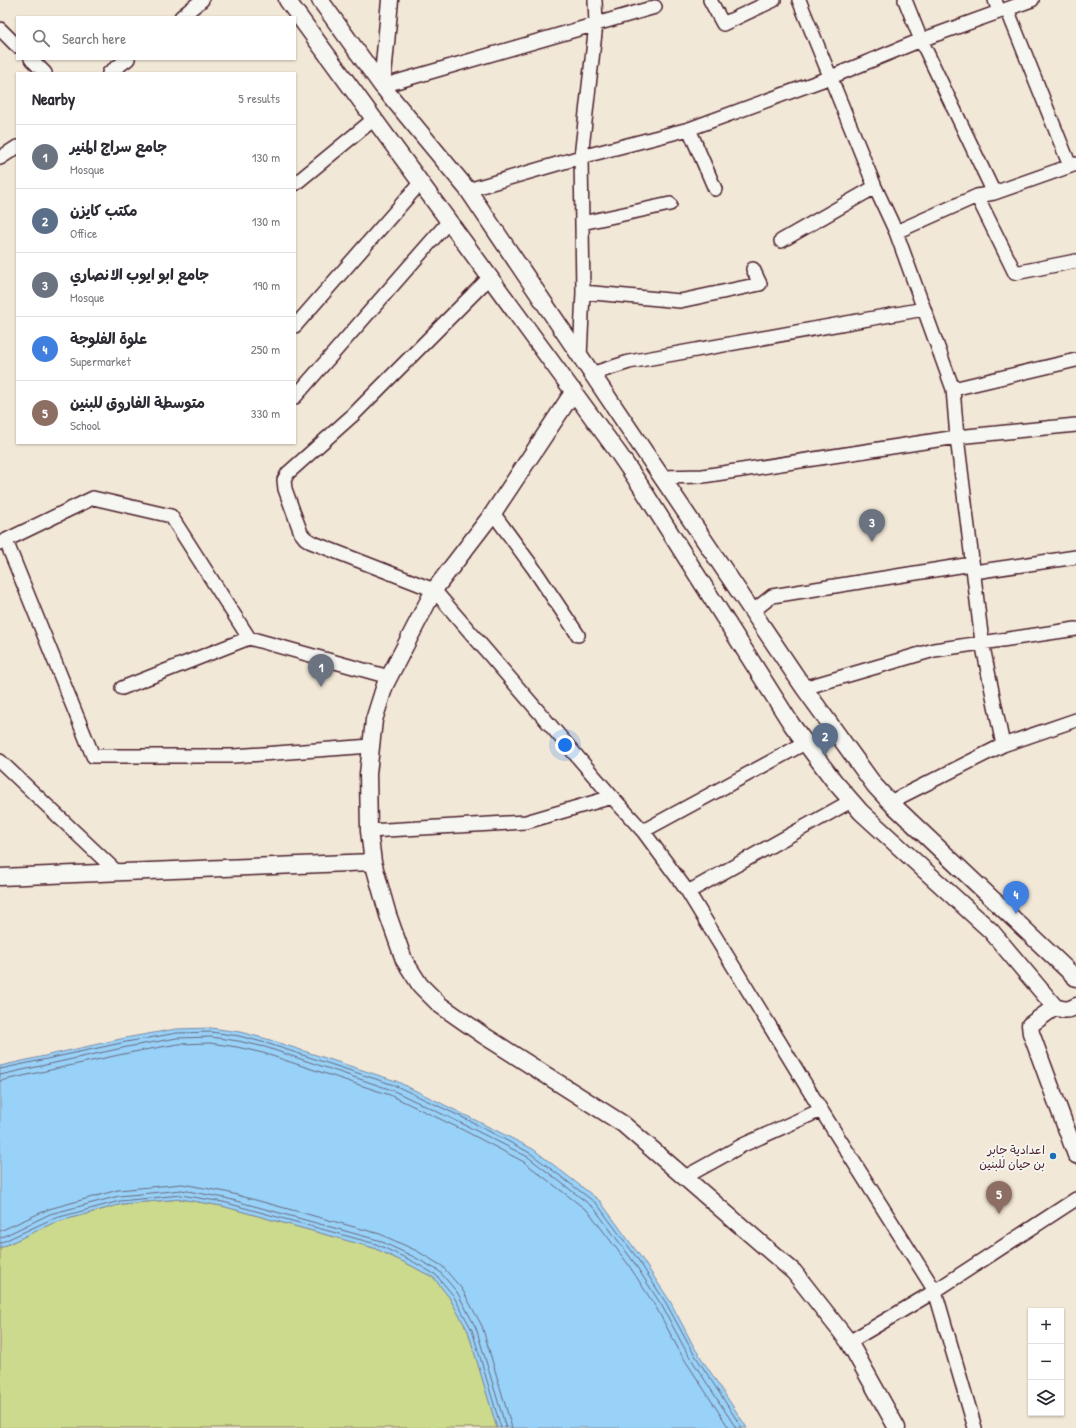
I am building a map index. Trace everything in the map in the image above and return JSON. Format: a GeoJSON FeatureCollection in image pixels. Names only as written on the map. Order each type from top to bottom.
{"type":"FeatureCollection","features":[{"type":"Feature","properties":{"kind":"street"},"geometry":{"type":"LineString","coordinates":[[182,16],[202,0]]}},
{"type":"Feature","properties":{"kind":"street"},"geometry":{"type":"LineString","coordinates":[[287,0],[619,454],[792,725],[851,802],[860,812],[991,931],[1056,1007],[1070,1010],[1076,1006]]}},
{"type":"Feature","properties":{"kind":"street"},"geometry":{"type":"LineString","coordinates":[[320,0],[382,86],[468,190],[752,612],[804,688],[875,786],[890,802],[1076,978]]}},
{"type":"Feature","properties":{"kind":"street"},"geometry":{"type":"LineString","coordinates":[[382,86],[390,0]]}},
{"type":"Feature","properties":{"kind":"street"},"geometry":{"type":"LineString","coordinates":[[580,357],[583,292],[581,157],[596,24],[595,0]]}},
{"type":"Feature","properties":{"kind":"street"},"geometry":{"type":"LineString","coordinates":[[710,0],[723,24],[774,0]]}},
{"type":"Feature","properties":{"kind":"street"},"geometry":{"type":"LineString","coordinates":[[799,0],[876,188],[896,232],[953,389],[957,437],[982,642],[1003,745]]}},
{"type":"Feature","properties":{"kind":"street"},"geometry":{"type":"LineString","coordinates":[[904,0],[921,40],[994,193]]}},
{"type":"Feature","properties":{"kind":"street"},"geometry":{"type":"LineString","coordinates":[[468,190],[581,157],[689,129],[831,77],[1000,7],[1032,0]]}},
{"type":"Feature","properties":{"kind":"street"},"geometry":{"type":"LineString","coordinates":[[382,86],[655,7]]}},
{"type":"Feature","properties":{"kind":"street"},"geometry":{"type":"LineString","coordinates":[[896,232],[977,196],[994,193],[1073,165],[1000,7]]}},
{"type":"Feature","properties":{"kind":"street"},"geometry":{"type":"LineString","coordinates":[[0,29],[16,45]]}},
{"type":"Feature","properties":{"kind":"street"},"geometry":{"type":"LineString","coordinates":[[32,60],[44,72]]}},
{"type":"Feature","properties":{"kind":"street"},"geometry":{"type":"LineString","coordinates":[[111,72],[127,60]]}},
{"type":"Feature","properties":{"kind":"street"},"geometry":{"type":"LineString","coordinates":[[296,183],[374,119]]}},
{"type":"Feature","properties":{"kind":"street"},"geometry":{"type":"LineString","coordinates":[[689,129],[715,189]]}},
{"type":"Feature","properties":{"kind":"street"},"geometry":{"type":"LineString","coordinates":[[0,158],[16,148]]}},
{"type":"Feature","properties":{"kind":"street"},"geometry":{"type":"LineString","coordinates":[[296,325],[421,182]]}},
{"type":"Feature","properties":{"kind":"street"},"geometry":{"type":"LineString","coordinates":[[781,241],[876,188]]}},
{"type":"Feature","properties":{"kind":"street"},"geometry":{"type":"LineString","coordinates":[[977,196],[1015,273],[1076,262]]}},
{"type":"Feature","properties":{"kind":"street"},"geometry":{"type":"LineString","coordinates":[[582,223],[670,204]]}},
{"type":"Feature","properties":{"kind":"street"},"geometry":{"type":"LineString","coordinates":[[296,396],[449,221]]}},
{"type":"Feature","properties":{"kind":"street"},"geometry":{"type":"LineString","coordinates":[[583,292],[680,301],[760,284],[754,269]]}},
{"type":"Feature","properties":{"kind":"street"},"geometry":{"type":"LineString","coordinates":[[490,277],[353,415],[288,474],[284,480],[285,489],[301,533],[311,542],[434,590],[643,831],[688,892],[821,1110],[935,1290],[975,1428]]}},
{"type":"Feature","properties":{"kind":"street"},"geometry":{"type":"LineString","coordinates":[[591,374],[628,362],[924,309]]}},
{"type":"Feature","properties":{"kind":"street"},"geometry":{"type":"LineString","coordinates":[[953,389],[1076,360]]}},
{"type":"Feature","properties":{"kind":"street"},"geometry":{"type":"LineString","coordinates":[[574,391],[493,513],[434,590],[385,685],[374,720],[368,774],[369,831],[373,862],[388,915],[404,960],[420,985],[440,1005],[483,1035],[623,1124],[794,1272],[849,1342],[898,1428]]}},
{"type":"Feature","properties":{"kind":"street"},"geometry":{"type":"LineString","coordinates":[[662,477],[703,476],[957,437],[1076,425]]}},
{"type":"Feature","properties":{"kind":"street"},"geometry":{"type":"LineString","coordinates":[[619,454],[639,442]]}},
{"type":"Feature","properties":{"kind":"street"},"geometry":{"type":"LineString","coordinates":[[249,638],[170,516],[93,498],[3,542],[93,756],[234,756],[371,746]]}},
{"type":"Feature","properties":{"kind":"street"},"geometry":{"type":"LineString","coordinates":[[493,513],[534,569],[578,635]]}},
{"type":"Feature","properties":{"kind":"street"},"geometry":{"type":"LineString","coordinates":[[752,612],[772,596],[973,568],[1076,557]]}},
{"type":"Feature","properties":{"kind":"street"},"geometry":{"type":"LineString","coordinates":[[804,688],[934,650],[1076,629]]}},
{"type":"Feature","properties":{"kind":"street"},"geometry":{"type":"LineString","coordinates":[[122,688],[249,638],[389,677]]}},
{"type":"Feature","properties":{"kind":"street"},"geometry":{"type":"LineString","coordinates":[[890,802],[1003,745],[1076,720]]}},
{"type":"Feature","properties":{"kind":"street"},"geometry":{"type":"LineString","coordinates":[[643,831],[805,743]]}},
{"type":"Feature","properties":{"kind":"street"},"geometry":{"type":"LineString","coordinates":[[0,761],[118,873]]}},
{"type":"Feature","properties":{"kind":"street"},"geometry":{"type":"LineString","coordinates":[[369,831],[526,822],[612,797]]}},
{"type":"Feature","properties":{"kind":"street"},"geometry":{"type":"LineString","coordinates":[[688,892],[851,802]]}},
{"type":"Feature","properties":{"kind":"street"},"geometry":{"type":"LineString","coordinates":[[0,877],[373,862]]}},
{"type":"Feature","properties":{"kind":"street"},"geometry":{"type":"LineString","coordinates":[[1056,1007],[1030,1025],[1030,1029],[1076,1155]]}},
{"type":"Feature","properties":{"kind":"street"},"geometry":{"type":"LineString","coordinates":[[684,1177],[743,1145],[821,1110]]}},
{"type":"Feature","properties":{"kind":"street"},"geometry":{"type":"LineString","coordinates":[[849,1342],[935,1290],[1076,1199]]}},
{"type":"Feature","properties":{"kind":"green space"},"geometry":{"type":"Polygon","coordinates":[[[181,1199],[222,1206],[374,1248],[434,1278],[449,1297],[468,1331],[497,1428],[0,1428],[0,1248],[53,1223],[122,1204],[181,1199]]]}},
{"type":"Feature","properties":{"kind":"water"},"geometry":{"type":"Polygon","coordinates":[[[211,1028],[240,1032],[267,1039],[396,1081],[533,1149],[600,1201],[640,1256],[670,1301],[694,1347],[747,1428],[497,1428],[468,1331],[449,1297],[434,1278],[374,1248],[222,1206],[181,1199],[122,1204],[53,1223],[0,1248],[0,1066],[125,1038],[176,1029],[211,1028]]]}},
{"type":"Feature","properties":{"kind":"place","name":"جامع ابو ايوب الانصاري"},"geometry":{"type":"Point","coordinates":[872,542]}},
{"type":"Feature","properties":{"kind":"place","name":"جامع سراج المنير"},"geometry":{"type":"Point","coordinates":[321,687]}},
{"type":"Feature","properties":{"kind":"place","name":"مكتب كايزن"},"geometry":{"type":"Point","coordinates":[825,756]}},
{"type":"Feature","properties":{"kind":"place","name":"علوة الفلوجة"},"geometry":{"type":"Point","coordinates":[1016,914]}},
{"type":"Feature","properties":{"kind":"place","name":"اعدادية جابر بن حيان للبنين"},"geometry":{"type":"Point","coordinates":[1053,1156]}},
{"type":"Feature","properties":{"kind":"place","name":"متوسطة الفاروق للبنين"},"geometry":{"type":"Point","coordinates":[999,1214]}}]}
